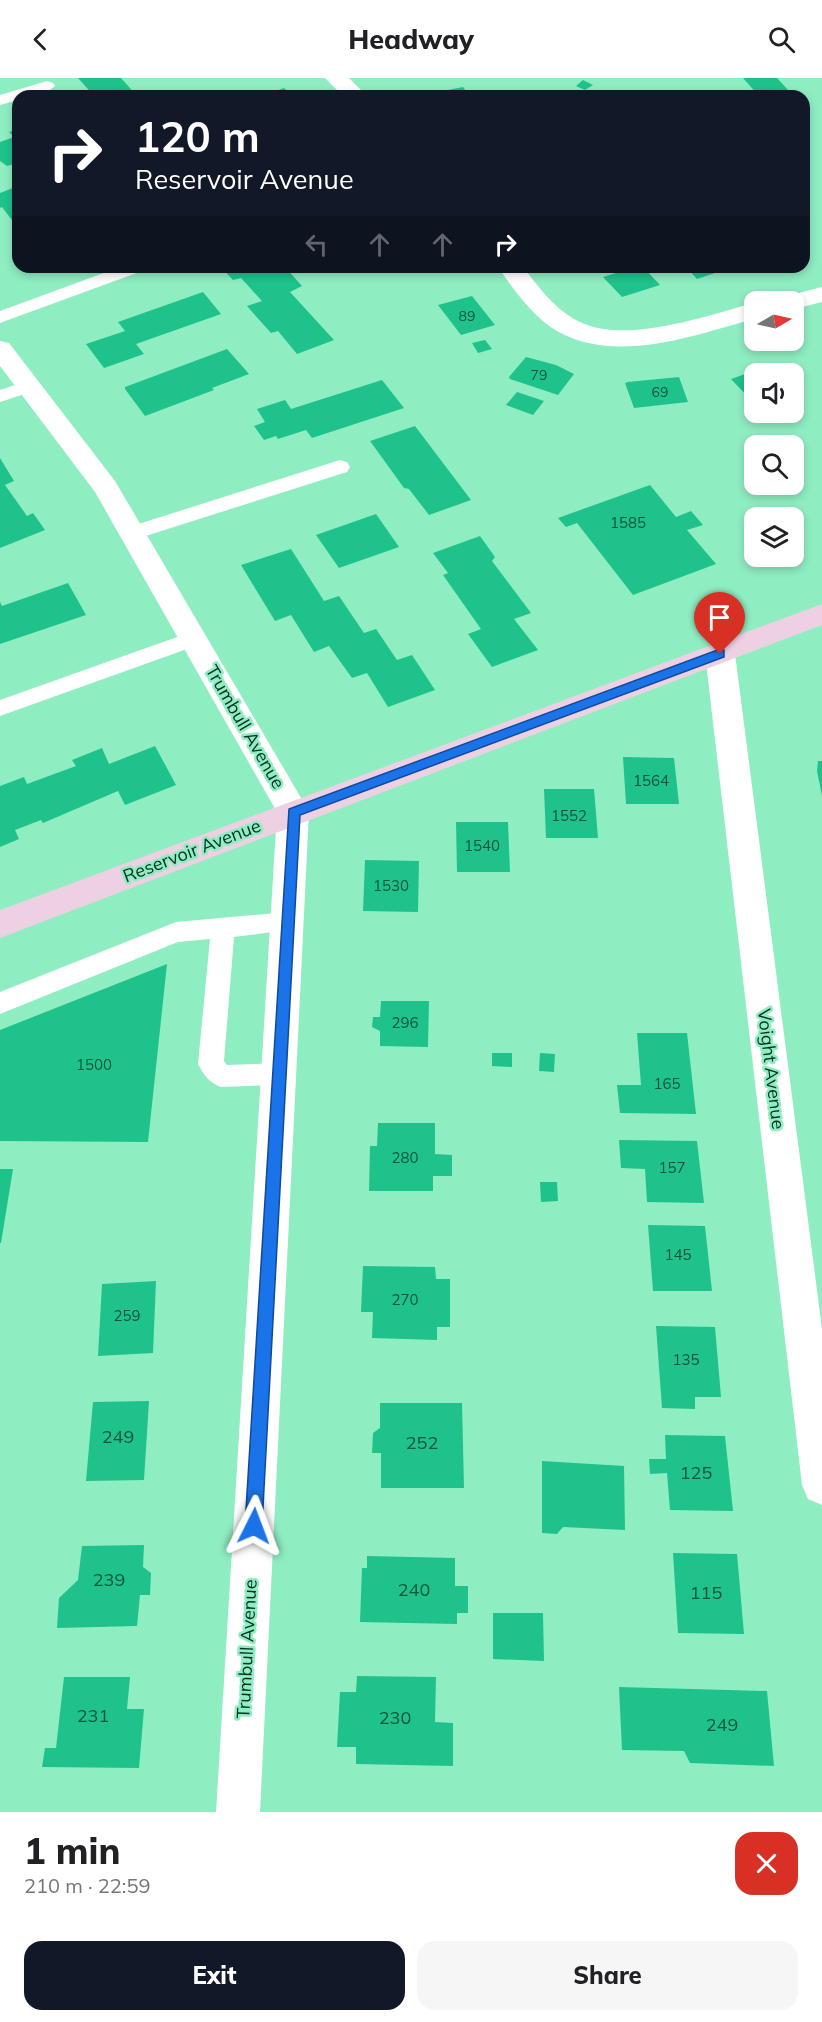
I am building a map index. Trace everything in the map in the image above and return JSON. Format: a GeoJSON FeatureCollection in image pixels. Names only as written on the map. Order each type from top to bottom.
{"type":"FeatureCollection","features":[{"type":"Feature","properties":{"kind":"main road","name":"Reservoir Avenue"},"geometry":{"type":"LineString","coordinates":[[0,924],[822,614]]}},
{"type":"Feature","properties":{"kind":"street"},"geometry":{"type":"LineString","coordinates":[[336,78],[349,90]]}},
{"type":"Feature","properties":{"kind":"street"},"geometry":{"type":"LineString","coordinates":[[515,273],[546,310],[568,327],[608,337],[654,335],[744,313]]}},
{"type":"Feature","properties":{"kind":"street"},"geometry":{"type":"LineString","coordinates":[[804,299],[822,294]]}},
{"type":"Feature","properties":{"kind":"street","name":"Trumbull Avenue"},"geometry":{"type":"LineString","coordinates":[[0,349],[105,487],[293,812],[238,1812]]}},
{"type":"Feature","properties":{"kind":"street","name":"Voight Avenue"},"geometry":{"type":"LineString","coordinates":[[720,654],[822,1485]]}},
{"type":"Feature","properties":{"kind":"lane"},"geometry":{"type":"LineString","coordinates":[[34,90],[47,86]]}},
{"type":"Feature","properties":{"kind":"lane"},"geometry":{"type":"LineString","coordinates":[[0,317],[120,273]]}},
{"type":"Feature","properties":{"kind":"lane"},"geometry":{"type":"LineString","coordinates":[[0,396],[27,387]]}},
{"type":"Feature","properties":{"kind":"lane"},"geometry":{"type":"LineString","coordinates":[[133,533],[340,467]]}},
{"type":"Feature","properties":{"kind":"lane"},"geometry":{"type":"LineString","coordinates":[[1,708],[194,639]]}},
{"type":"Feature","properties":{"kind":"lane"},"geometry":{"type":"LineString","coordinates":[[0,1003],[176,933],[288,922]]}},
{"type":"Feature","properties":{"kind":"lane"},"geometry":{"type":"LineString","coordinates":[[223,927],[211,1064],[221,1076],[279,1074]]}},
{"type":"Feature","properties":{"kind":"building"},"geometry":{"type":"Polygon","coordinates":[[[78,78],[121,78],[132,90],[89,90],[78,78]]]}},
{"type":"Feature","properties":{"kind":"building"},"geometry":{"type":"Polygon","coordinates":[[[743,78],[777,78],[788,90],[754,90],[743,78]]]}},
{"type":"Feature","properties":{"kind":"building"},"geometry":{"type":"Polygon","coordinates":[[[583,80],[593,85],[585,90],[576,86],[583,80]]]}},
{"type":"Feature","properties":{"kind":"building"},"geometry":{"type":"Polygon","coordinates":[[[463,87],[465,90],[448,90],[463,87]]]}},
{"type":"Feature","properties":{"kind":"building"},"geometry":{"type":"Polygon","coordinates":[[[12,138],[12,165],[7,166],[0,161],[0,142],[12,138]]]}},
{"type":"Feature","properties":{"kind":"building"},"geometry":{"type":"Polygon","coordinates":[[[12,188],[12,220],[2,207],[0,208],[0,193],[12,188]]]}},
{"type":"Feature","properties":{"kind":"building"},"geometry":{"type":"Polygon","coordinates":[[[227,273],[290,273],[302,286],[290,292],[334,340],[297,354],[278,331],[271,333],[247,306],[262,301],[241,278],[233,280],[227,273]]]}},
{"type":"Feature","properties":{"kind":"building"},"geometry":{"type":"Polygon","coordinates":[[[616,273],[649,273],[660,285],[622,297],[603,277],[616,273]]]}},
{"type":"Feature","properties":{"kind":"building"},"geometry":{"type":"Polygon","coordinates":[[[692,273],[715,273],[697,279],[692,273]]]}},
{"type":"Feature","properties":{"kind":"building"},"geometry":{"type":"Polygon","coordinates":[[[203,292],[221,314],[136,344],[144,354],[104,368],[86,344],[125,331],[118,322],[203,292]]]}},
{"type":"Feature","properties":{"kind":"building"},"geometry":{"type":"Polygon","coordinates":[[[472,296],[495,325],[461,335],[438,305],[472,296]]]}},
{"type":"Feature","properties":{"kind":"building"},"geometry":{"type":"Polygon","coordinates":[[[485,340],[492,349],[478,353],[472,343],[485,340]]]}},
{"type":"Feature","properties":{"kind":"building"},"geometry":{"type":"Polygon","coordinates":[[[227,349],[249,374],[212,388],[214,390],[145,416],[125,389],[125,387],[227,349]]]}},
{"type":"Feature","properties":{"kind":"building"},"geometry":{"type":"Polygon","coordinates":[[[526,357],[556,365],[574,374],[558,395],[510,379],[509,377],[526,357]]]}},
{"type":"Feature","properties":{"kind":"building"},"geometry":{"type":"Polygon","coordinates":[[[744,374],[744,393],[731,379],[744,374]]]}},
{"type":"Feature","properties":{"kind":"building"},"geometry":{"type":"Polygon","coordinates":[[[679,377],[688,402],[634,408],[625,383],[679,377]]]}},
{"type":"Feature","properties":{"kind":"building"},"geometry":{"type":"Polygon","coordinates":[[[382,380],[404,408],[312,438],[306,430],[278,439],[276,436],[264,440],[254,426],[265,422],[257,409],[285,400],[291,409],[382,380]]]}},
{"type":"Feature","properties":{"kind":"building"},"geometry":{"type":"Polygon","coordinates":[[[517,392],[544,401],[533,415],[506,405],[517,392]]]}},
{"type":"Feature","properties":{"kind":"building"},"geometry":{"type":"Polygon","coordinates":[[[415,426],[471,500],[429,515],[409,489],[404,488],[370,441],[415,426]]]}},
{"type":"Feature","properties":{"kind":"building"},"geometry":{"type":"Polygon","coordinates":[[[0,458],[14,481],[5,485],[27,516],[33,513],[45,530],[0,548],[0,458]]]}},
{"type":"Feature","properties":{"kind":"building"},"geometry":{"type":"Polygon","coordinates":[[[650,485],[676,517],[691,511],[703,525],[687,530],[716,564],[633,595],[577,523],[566,527],[558,518],[650,485]]]}},
{"type":"Feature","properties":{"kind":"building"},"geometry":{"type":"Polygon","coordinates":[[[376,514],[399,547],[339,568],[316,535],[376,514]]]}},
{"type":"Feature","properties":{"kind":"building"},"geometry":{"type":"Polygon","coordinates":[[[480,536],[495,557],[492,561],[531,613],[514,619],[538,650],[492,667],[468,634],[481,629],[443,575],[448,573],[433,553],[480,536]]]}},
{"type":"Feature","properties":{"kind":"building"},"geometry":{"type":"Polygon","coordinates":[[[291,549],[324,601],[339,596],[364,633],[376,629],[397,660],[412,655],[435,690],[388,707],[367,673],[352,678],[329,646],[314,652],[291,615],[275,621],[241,565],[291,549]]]}},
{"type":"Feature","properties":{"kind":"building"},"geometry":{"type":"Polygon","coordinates":[[[68,583],[86,615],[0,644],[0,602],[2,606],[68,583]]]}},
{"type":"Feature","properties":{"kind":"building"},"geometry":{"type":"Polygon","coordinates":[[[155,746],[176,785],[125,805],[118,791],[43,823],[41,820],[15,830],[19,839],[0,847],[0,786],[24,777],[27,784],[76,766],[72,760],[102,748],[109,764],[155,746]]]}},
{"type":"Feature","properties":{"kind":"building"},"geometry":{"type":"Polygon","coordinates":[[[623,757],[674,758],[679,804],[626,804],[623,757]]]}},
{"type":"Feature","properties":{"kind":"building"},"geometry":{"type":"Polygon","coordinates":[[[818,761],[822,761],[822,796],[817,771],[818,761]]]}},
{"type":"Feature","properties":{"kind":"building"},"geometry":{"type":"Polygon","coordinates":[[[544,789],[594,789],[598,838],[546,838],[544,789]]]}},
{"type":"Feature","properties":{"kind":"building"},"geometry":{"type":"Polygon","coordinates":[[[456,822],[508,822],[510,872],[457,872],[456,822]]]}},
{"type":"Feature","properties":{"kind":"building"},"geometry":{"type":"Polygon","coordinates":[[[365,860],[419,861],[418,912],[363,911],[365,860]]]}},
{"type":"Feature","properties":{"kind":"building"},"geometry":{"type":"Polygon","coordinates":[[[167,964],[148,1142],[0,1141],[0,1030],[167,964]]]}},
{"type":"Feature","properties":{"kind":"building"},"geometry":{"type":"Polygon","coordinates":[[[381,1001],[429,1001],[428,1047],[380,1046],[380,1031],[372,1027],[373,1017],[380,1017],[381,1001]]]}},
{"type":"Feature","properties":{"kind":"building"},"geometry":{"type":"Polygon","coordinates":[[[637,1033],[687,1033],[696,1114],[620,1113],[617,1085],[641,1085],[637,1033]]]}},
{"type":"Feature","properties":{"kind":"building"},"geometry":{"type":"Polygon","coordinates":[[[492,1053],[512,1053],[512,1067],[492,1066],[492,1053]]]}},
{"type":"Feature","properties":{"kind":"building"},"geometry":{"type":"Polygon","coordinates":[[[540,1053],[555,1054],[554,1072],[539,1071],[540,1053]]]}},
{"type":"Feature","properties":{"kind":"building"},"geometry":{"type":"Polygon","coordinates":[[[378,1123],[435,1123],[435,1154],[452,1155],[452,1176],[433,1176],[433,1191],[369,1191],[370,1146],[377,1146],[378,1123]]]}},
{"type":"Feature","properties":{"kind":"building"},"geometry":{"type":"Polygon","coordinates":[[[619,1140],[697,1141],[704,1203],[647,1202],[645,1169],[621,1168],[619,1140]]]}},
{"type":"Feature","properties":{"kind":"building"},"geometry":{"type":"Polygon","coordinates":[[[0,1169],[13,1169],[1,1243],[0,1243],[0,1169]]]}},
{"type":"Feature","properties":{"kind":"building"},"geometry":{"type":"Polygon","coordinates":[[[540,1182],[557,1182],[558,1201],[541,1202],[540,1182]]]}},
{"type":"Feature","properties":{"kind":"building"},"geometry":{"type":"Polygon","coordinates":[[[648,1225],[705,1226],[712,1291],[653,1291],[648,1225]]]}},
{"type":"Feature","properties":{"kind":"building"},"geometry":{"type":"Polygon","coordinates":[[[363,1266],[435,1267],[436,1279],[450,1279],[450,1327],[437,1327],[437,1340],[372,1338],[373,1312],[361,1312],[363,1266]]]}},
{"type":"Feature","properties":{"kind":"building"},"geometry":{"type":"Polygon","coordinates":[[[156,1281],[153,1353],[98,1356],[102,1284],[156,1281]]]}},
{"type":"Feature","properties":{"kind":"building"},"geometry":{"type":"Polygon","coordinates":[[[656,1326],[715,1327],[721,1397],[695,1397],[695,1409],[662,1408],[656,1326]]]}},
{"type":"Feature","properties":{"kind":"building"},"geometry":{"type":"Polygon","coordinates":[[[149,1401],[144,1480],[86,1481],[93,1402],[149,1401]]]}},
{"type":"Feature","properties":{"kind":"building"},"geometry":{"type":"Polygon","coordinates":[[[380,1403],[462,1403],[464,1488],[381,1488],[381,1453],[372,1453],[373,1433],[380,1428],[380,1403]]]}},
{"type":"Feature","properties":{"kind":"building"},"geometry":{"type":"Polygon","coordinates":[[[665,1435],[725,1436],[733,1511],[670,1510],[667,1473],[650,1474],[649,1459],[666,1459],[665,1435]]]}},
{"type":"Feature","properties":{"kind":"building"},"geometry":{"type":"Polygon","coordinates":[[[542,1461],[624,1466],[625,1530],[563,1527],[557,1534],[542,1533],[542,1461]]]}},
{"type":"Feature","properties":{"kind":"building"},"geometry":{"type":"Polygon","coordinates":[[[144,1545],[143,1567],[151,1573],[150,1595],[140,1595],[137,1626],[57,1628],[59,1598],[78,1580],[82,1546],[144,1545]]]}},
{"type":"Feature","properties":{"kind":"building"},"geometry":{"type":"Polygon","coordinates":[[[673,1553],[737,1554],[744,1634],[678,1633],[673,1553]]]}},
{"type":"Feature","properties":{"kind":"building"},"geometry":{"type":"Polygon","coordinates":[[[367,1556],[455,1558],[455,1586],[468,1586],[468,1613],[457,1613],[457,1624],[360,1622],[362,1568],[367,1568],[367,1556]]]}},
{"type":"Feature","properties":{"kind":"building"},"geometry":{"type":"Polygon","coordinates":[[[493,1613],[543,1613],[544,1661],[493,1659],[493,1613]]]}},
{"type":"Feature","properties":{"kind":"building"},"geometry":{"type":"Polygon","coordinates":[[[357,1676],[436,1677],[435,1722],[453,1723],[453,1766],[356,1764],[356,1747],[337,1747],[340,1692],[356,1692],[357,1676]]]}},
{"type":"Feature","properties":{"kind":"building"},"geometry":{"type":"Polygon","coordinates":[[[64,1677],[130,1677],[127,1709],[144,1709],[139,1768],[42,1767],[45,1748],[56,1748],[64,1677]]]}},
{"type":"Feature","properties":{"kind":"building"},"geometry":{"type":"Polygon","coordinates":[[[619,1687],[767,1691],[774,1766],[690,1763],[684,1751],[622,1750],[619,1687]]]}},
{"type":"Feature","properties":{"kind":"route"},"geometry":{"type":"LineString","coordinates":[[254,1526],[293,812],[720,654]]}}]}
